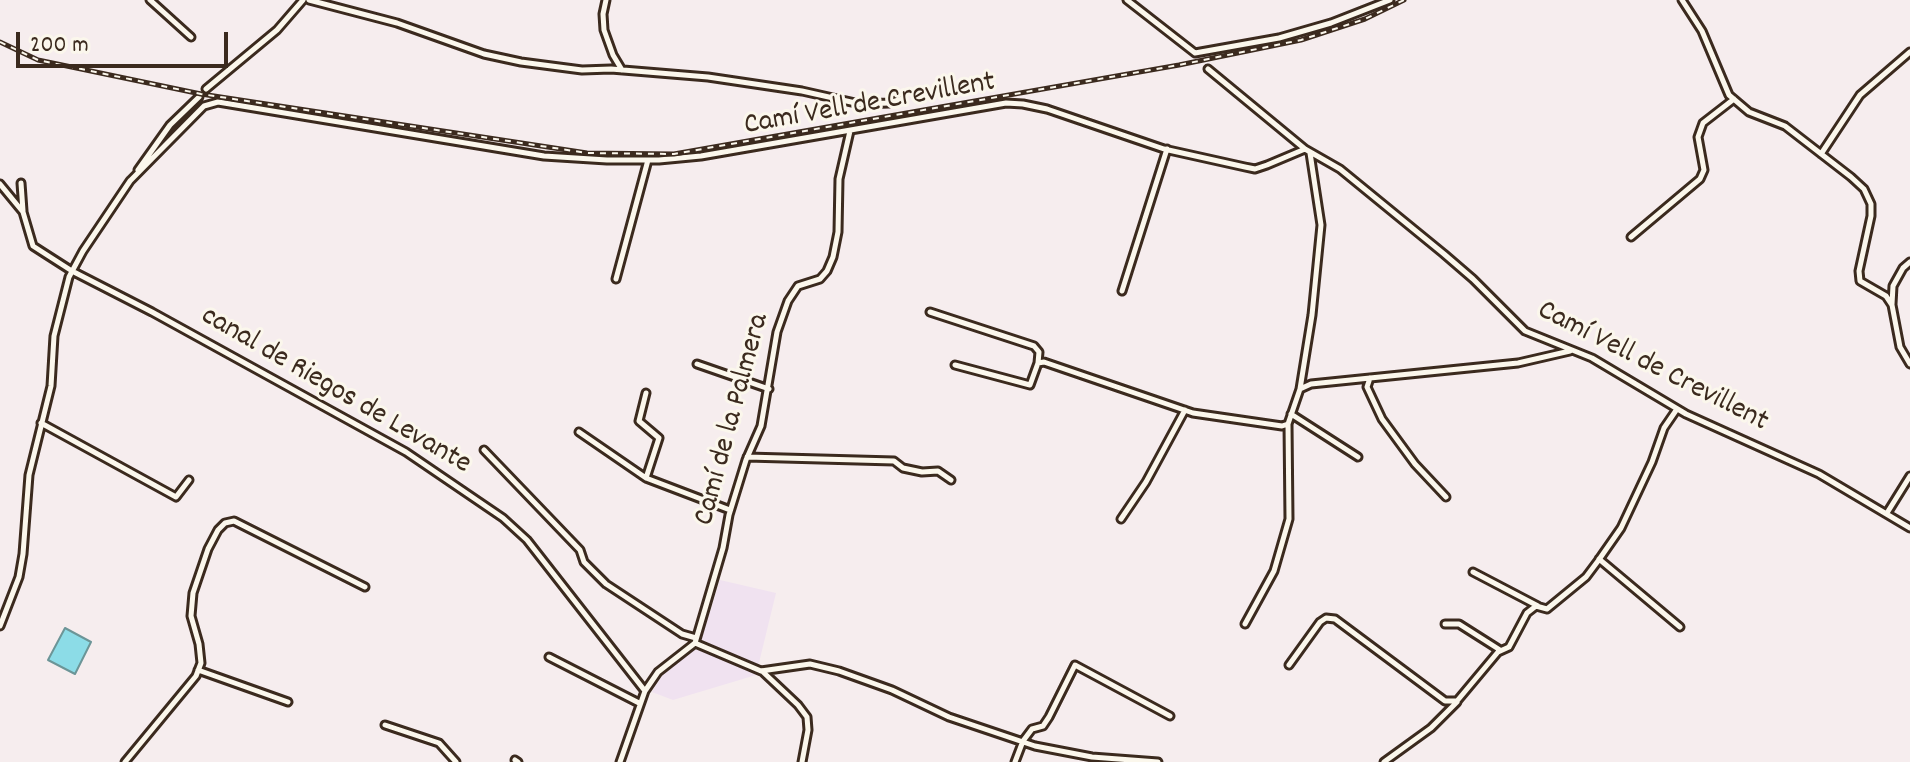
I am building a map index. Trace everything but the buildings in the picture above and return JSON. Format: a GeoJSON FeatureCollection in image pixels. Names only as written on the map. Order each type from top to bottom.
{"type":"FeatureCollection","features":[{"type":"Feature","properties":{"kind":"street"},"geometry":{"type":"LineString","coordinates":[[150,0],[191,37]]}},
{"type":"Feature","properties":{"kind":"street"},"geometry":{"type":"LineString","coordinates":[[206,89],[277,30],[306,0],[397,23],[484,54],[521,62],[582,70],[622,70],[745,82],[860,104],[889,103],[902,99]]}},
{"type":"Feature","properties":{"kind":"street"},"geometry":{"type":"LineString","coordinates":[[606,0],[604,30],[622,70]]}},
{"type":"Feature","properties":{"kind":"street"},"geometry":{"type":"LineString","coordinates":[[1127,0],[1195,53],[1279,38],[1331,23],[1390,0]]}},
{"type":"Feature","properties":{"kind":"street"},"geometry":{"type":"LineString","coordinates":[[1682,0],[1702,31],[1729,95],[1749,112],[1785,126],[1864,189],[1871,204],[1859,271],[1860,281],[1886,296],[1892,305]]}},
{"type":"Feature","properties":{"kind":"street"},"geometry":{"type":"LineString","coordinates":[[1821,154],[1860,95],[1910,52]]}},
{"type":"Feature","properties":{"kind":"street"},"geometry":{"type":"LineString","coordinates":[[1208,69],[1308,150],[1321,225],[1312,315],[1300,389],[1288,424],[1289,519],[1274,571],[1245,624]]}},
{"type":"Feature","properties":{"kind":"street"},"geometry":{"type":"LineString","coordinates":[[0,626],[19,577],[29,475],[51,386],[54,336],[72,271],[170,125],[199,97]]}},
{"type":"Feature","properties":{"kind":"street"},"geometry":{"type":"LineString","coordinates":[[1631,237],[1700,179],[1704,170],[1698,137],[1703,123],[1734,99]]}},
{"type":"Feature","properties":{"kind":"street","name":"Camí Vell de Crevillent"},"geometry":{"type":"LineString","coordinates":[[130,181],[204,106],[218,102],[544,156],[648,160],[701,156],[974,108],[1023,104],[1167,149],[1255,169],[1308,150],[1340,169],[1444,254],[1525,331],[1609,367],[1677,409],[1819,474],[1910,528]]}},
{"type":"Feature","properties":{"kind":"street","name":"Camí de la Palmera"},"geometry":{"type":"LineString","coordinates":[[696,641],[723,548],[730,510],[747,457],[761,426],[777,332],[788,301],[798,286],[820,279],[833,257],[838,232],[839,179],[850,131]]}},
{"type":"Feature","properties":{"kind":"street"},"geometry":{"type":"LineString","coordinates":[[1122,291],[1167,149]]}},
{"type":"Feature","properties":{"kind":"street"},"geometry":{"type":"LineString","coordinates":[[616,279],[648,160]]}},
{"type":"Feature","properties":{"kind":"street"},"geometry":{"type":"LineString","coordinates":[[21,183],[23,212]]}},
{"type":"Feature","properties":{"kind":"street"},"geometry":{"type":"LineString","coordinates":[[0,184],[23,212]]}},
{"type":"Feature","properties":{"kind":"street","name":"canal de Riegos de Levante"},"geometry":{"type":"LineString","coordinates":[[23,212],[33,246],[72,271],[406,452],[503,518],[527,540],[645,691]]}},
{"type":"Feature","properties":{"kind":"street"},"geometry":{"type":"LineString","coordinates":[[1910,262],[1893,286],[1892,305],[1900,347],[1910,364]]}},
{"type":"Feature","properties":{"kind":"street"},"geometry":{"type":"LineString","coordinates":[[930,312],[1034,346],[1039,352],[1030,385],[955,365]]}},
{"type":"Feature","properties":{"kind":"street"},"geometry":{"type":"LineString","coordinates":[[1300,389],[1311,384],[1518,363],[1571,351]]}},
{"type":"Feature","properties":{"kind":"street"},"geometry":{"type":"LineString","coordinates":[[1038,363],[1044,362],[1185,410],[1282,426],[1288,424]]}},
{"type":"Feature","properties":{"kind":"street"},"geometry":{"type":"LineString","coordinates":[[697,364],[769,389]]}},
{"type":"Feature","properties":{"kind":"street"},"geometry":{"type":"LineString","coordinates":[[1370,378],[1367,387],[1382,419],[1415,464],[1446,497]]}},
{"type":"Feature","properties":{"kind":"street"},"geometry":{"type":"LineString","coordinates":[[646,393],[639,421],[659,438],[646,478]]}},
{"type":"Feature","properties":{"kind":"street"},"geometry":{"type":"LineString","coordinates":[[1473,572],[1547,609],[1586,577],[1621,528],[1652,462],[1664,428],[1677,409]]}},
{"type":"Feature","properties":{"kind":"street"},"geometry":{"type":"LineString","coordinates":[[1121,519],[1152,471],[1185,410]]}},
{"type":"Feature","properties":{"kind":"street"},"geometry":{"type":"LineString","coordinates":[[1291,414],[1358,457]]}},
{"type":"Feature","properties":{"kind":"street"},"geometry":{"type":"LineString","coordinates":[[41,423],[176,497],[189,480]]}},
{"type":"Feature","properties":{"kind":"street"},"geometry":{"type":"LineString","coordinates":[[579,432],[646,478],[730,510]]}},
{"type":"Feature","properties":{"kind":"street"},"geometry":{"type":"LineString","coordinates":[[484,450],[580,550],[584,562],[606,584],[682,634],[761,671],[798,705],[807,717],[808,730],[802,762]]}},
{"type":"Feature","properties":{"kind":"street"},"geometry":{"type":"LineString","coordinates":[[747,457],[894,461],[903,468],[938,471],[951,480]]}},
{"type":"Feature","properties":{"kind":"street"},"geometry":{"type":"LineString","coordinates":[[1887,513],[1910,476]]}},
{"type":"Feature","properties":{"kind":"street"},"geometry":{"type":"LineString","coordinates":[[125,762],[181,696],[201,663],[191,616],[193,593],[208,549],[225,523],[234,521],[365,587]]}},
{"type":"Feature","properties":{"kind":"street"},"geometry":{"type":"LineString","coordinates":[[1599,559],[1680,627]]}},
{"type":"Feature","properties":{"kind":"street"},"geometry":{"type":"LineString","coordinates":[[1384,762],[1431,728],[1501,651],[1509,647],[1527,613],[1539,607]]}},
{"type":"Feature","properties":{"kind":"street"},"geometry":{"type":"LineString","coordinates":[[1289,665],[1320,622],[1326,618],[1335,619],[1445,701],[1457,701]]}},
{"type":"Feature","properties":{"kind":"street"},"geometry":{"type":"LineString","coordinates":[[1445,624],[1459,624],[1501,651]]}},
{"type":"Feature","properties":{"kind":"street"},"geometry":{"type":"LineString","coordinates":[[620,762],[645,691],[658,672],[696,641]]}},
{"type":"Feature","properties":{"kind":"street"},"geometry":{"type":"LineString","coordinates":[[549,657],[639,703]]}},
{"type":"Feature","properties":{"kind":"street"},"geometry":{"type":"LineString","coordinates":[[761,671],[810,664],[892,690],[949,717],[1023,741],[1092,757],[1158,762]]}},
{"type":"Feature","properties":{"kind":"street"},"geometry":{"type":"LineString","coordinates":[[1015,762],[1023,741],[1032,729],[1043,726],[1049,717],[1075,665],[1170,716]]}},
{"type":"Feature","properties":{"kind":"street"},"geometry":{"type":"LineString","coordinates":[[198,670],[288,702]]}},
{"type":"Feature","properties":{"kind":"street"},"geometry":{"type":"LineString","coordinates":[[385,725],[439,743],[456,762]]}},
{"type":"Feature","properties":{"kind":"shaded area"},"geometry":{"type":"Polygon","coordinates":[[[720,580],[776,593],[756,675],[673,700],[652,692],[664,672],[701,641],[720,580]]]}},
{"type":"Feature","properties":{"kind":"water"},"geometry":{"type":"Polygon","coordinates":[[[65,628],[91,642],[75,674],[48,660],[65,628]]]}},
{"type":"Feature","properties":{"kind":"railway"},"geometry":{"type":"LineString","coordinates":[[0,42],[38,60],[201,94],[587,153],[674,154],[1179,65],[1301,40],[1365,19],[1404,0]]}}]}
